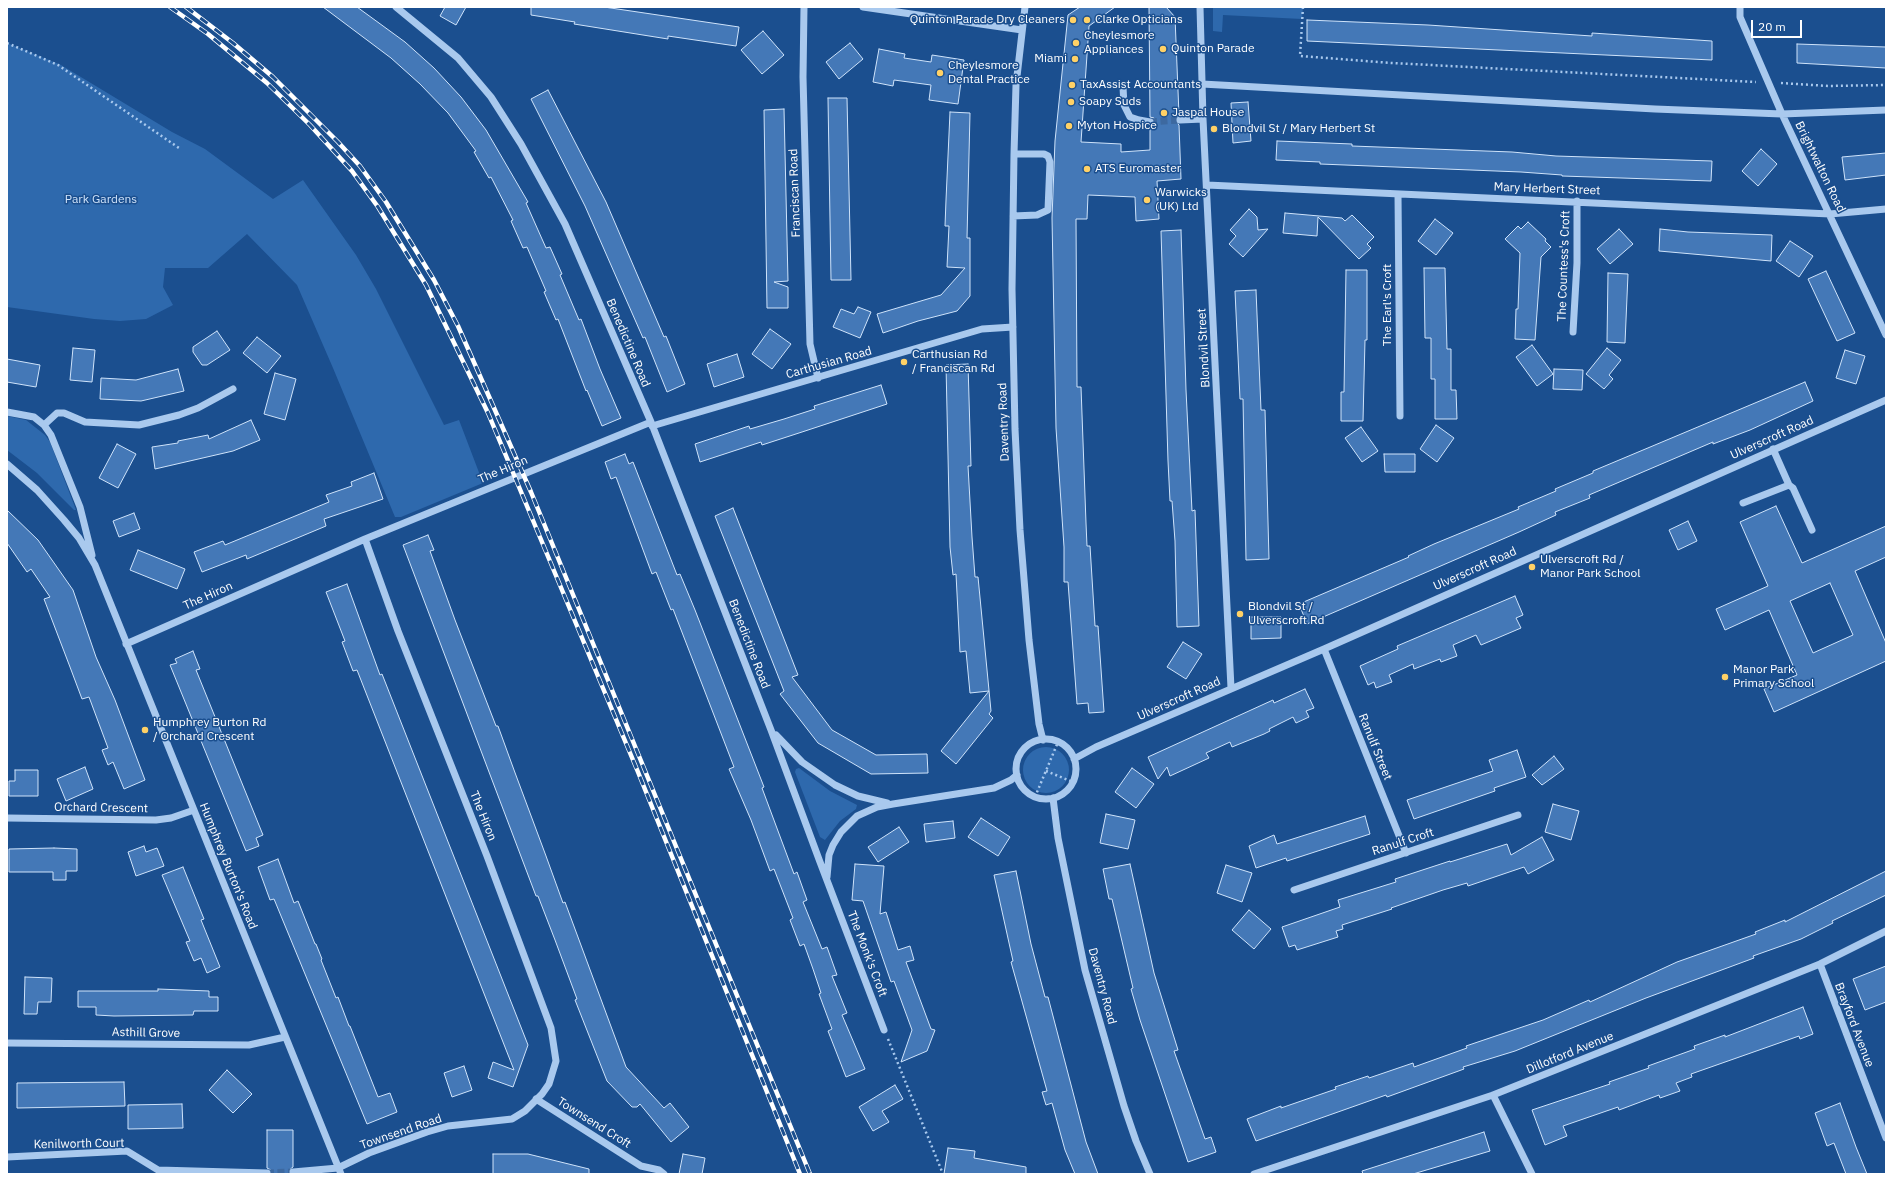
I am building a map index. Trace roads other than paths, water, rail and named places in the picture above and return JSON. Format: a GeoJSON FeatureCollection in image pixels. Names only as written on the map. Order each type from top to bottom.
{"type":"FeatureCollection","features":[{"type":"Feature","properties":{"kind":"street","name":"Benedictine Road"},"geometry":{"type":"LineString","coordinates":[[396,7],[458,58],[491,97],[509,123],[564,224],[651,424],[771,730],[829,886]]}},
{"type":"Feature","properties":{"kind":"street","name":"Franciscan Road"},"geometry":{"type":"LineString","coordinates":[[804,7],[803,49],[810,344],[818,378]]}},
{"type":"Feature","properties":{"kind":"street"},"geometry":{"type":"LineString","coordinates":[[863,7],[909,10],[1022,30]]}},
{"type":"Feature","properties":{"kind":"street","name":"Daventry Road"},"geometry":{"type":"LineString","coordinates":[[1025,7],[1016,85],[1014,154],[1013,327],[1015,428],[1020,530],[1039,724],[1043,740]]}},
{"type":"Feature","properties":{"kind":"street","name":"Blondvil Street"},"geometry":{"type":"LineString","coordinates":[[1200,7],[1202,84],[1231,688]]}},
{"type":"Feature","properties":{"kind":"street","name":"Brightwalton Road"},"geometry":{"type":"LineString","coordinates":[[1740,7],[1740,17],[1782,114],[1886,335]]}},
{"type":"Feature","properties":{"kind":"street"},"geometry":{"type":"LineString","coordinates":[[1202,84],[1647,109],[1782,114],[1886,110]]}},
{"type":"Feature","properties":{"kind":"street"},"geometry":{"type":"LineString","coordinates":[[1123,86],[1124,105],[1130,117],[1150,122]]}},
{"type":"Feature","properties":{"kind":"street"},"geometry":{"type":"LineString","coordinates":[[1180,120],[1204,119]]}},
{"type":"Feature","properties":{"kind":"street"},"geometry":{"type":"LineString","coordinates":[[1013,216],[1037,215],[1048,210],[1050,162],[1048,156],[1044,154],[1014,154]]}},
{"type":"Feature","properties":{"kind":"street","name":"Mary Herbert Street"},"geometry":{"type":"LineString","coordinates":[[1207,185],[1577,201],[1830,214],[1886,209]]}},
{"type":"Feature","properties":{"kind":"street","name":"The Earl's Croft"},"geometry":{"type":"LineString","coordinates":[[1398,194],[1400,416]]}},
{"type":"Feature","properties":{"kind":"street","name":"The Countess's Croft"},"geometry":{"type":"LineString","coordinates":[[1573,332],[1577,263],[1577,201]]}},
{"type":"Feature","properties":{"kind":"street","name":"Carthusian Road"},"geometry":{"type":"LineString","coordinates":[[651,424],[818,378],[982,329],[1013,327]]}},
{"type":"Feature","properties":{"kind":"street"},"geometry":{"type":"LineString","coordinates":[[7,412],[34,417],[44,425],[57,413],[64,413],[85,422],[139,424],[179,415],[198,408],[233,389]]}},
{"type":"Feature","properties":{"kind":"street","name":"Ulverscroft Road"},"geometry":{"type":"LineString","coordinates":[[1074,759],[1096,747],[1324,649],[1886,400]]}},
{"type":"Feature","properties":{"kind":"street","name":"The Hiron"},"geometry":{"type":"LineString","coordinates":[[126,644],[365,539],[651,424]]}},
{"type":"Feature","properties":{"kind":"street","name":"Humphrey Burton's Road"},"geometry":{"type":"LineString","coordinates":[[44,425],[52,435],[80,507],[95,565],[126,644],[340,1171]]}},
{"type":"Feature","properties":{"kind":"street"},"geometry":{"type":"LineString","coordinates":[[1774,449],[1789,485],[1793,488],[1812,530]]}},
{"type":"Feature","properties":{"kind":"street","name":"Humphrey Burton's Road"},"geometry":{"type":"LineString","coordinates":[[7,464],[20,474],[64,520],[79,538],[95,565]]}},
{"type":"Feature","properties":{"kind":"street"},"geometry":{"type":"LineString","coordinates":[[1743,503],[1789,485]]}},
{"type":"Feature","properties":{"kind":"street","name":"The Hiron"},"geometry":{"type":"LineString","coordinates":[[365,539],[398,631],[487,856],[551,1028],[555,1049],[554,1072],[549,1084],[536,1099]]}},
{"type":"Feature","properties":{"kind":"street","name":"Ranulf Street"},"geometry":{"type":"LineString","coordinates":[[1324,649],[1406,853]]}},
{"type":"Feature","properties":{"kind":"street","name":"Benedictine Road"},"geometry":{"type":"LineString","coordinates":[[771,730],[797,757],[835,785],[870,800],[893,804]]}},
{"type":"Feature","properties":{"kind":"street"},"geometry":{"type":"LineString","coordinates":[[1043,740],[1058,742],[1068,750],[1074,759],[1076,768],[1073,782],[1064,792],[1053,798],[1045,799],[1035,797],[1024,788],[1017,775],[1017,764],[1020,754],[1029,745],[1043,740]]}},
{"type":"Feature","properties":{"kind":"street","name":"Benedictine Road"},"geometry":{"type":"LineString","coordinates":[[829,886],[827,876],[829,855],[840,832],[857,816],[877,807],[994,788],[1011,780],[1017,775]]}},
{"type":"Feature","properties":{"kind":"street","name":"Daventry Road"},"geometry":{"type":"LineString","coordinates":[[1053,798],[1058,838],[1085,970],[1124,1106],[1136,1141],[1150,1174]]}},
{"type":"Feature","properties":{"kind":"street","name":"Orchard Crescent"},"geometry":{"type":"LineString","coordinates":[[7,818],[156,820],[172,818],[194,810]]}},
{"type":"Feature","properties":{"kind":"street","name":"Ranulf Croft"},"geometry":{"type":"LineString","coordinates":[[1294,890],[1518,816]]}},
{"type":"Feature","properties":{"kind":"street","name":"The Monk's Croft"},"geometry":{"type":"LineString","coordinates":[[829,886],[884,1030]]}},
{"type":"Feature","properties":{"kind":"street","name":"Dillotford Avenue"},"geometry":{"type":"LineString","coordinates":[[1254,1174],[1493,1095],[1820,964],[1886,931]]}},
{"type":"Feature","properties":{"kind":"street","name":"Brayford Avenue"},"geometry":{"type":"LineString","coordinates":[[1820,964],[1886,1138]]}},
{"type":"Feature","properties":{"kind":"street","name":"Asthill Grove"},"geometry":{"type":"LineString","coordinates":[[7,1043],[249,1045],[285,1037]]}},
{"type":"Feature","properties":{"kind":"street"},"geometry":{"type":"LineString","coordinates":[[1493,1095],[1532,1174]]}},
{"type":"Feature","properties":{"kind":"street","name":"Townsend Croft"},"geometry":{"type":"LineString","coordinates":[[536,1099],[641,1166],[659,1170],[664,1174]]}},
{"type":"Feature","properties":{"kind":"street","name":"Townsend Road"},"geometry":{"type":"LineString","coordinates":[[340,1171],[369,1153],[427,1132],[462,1124],[512,1119],[525,1112],[536,1099]]}},
{"type":"Feature","properties":{"kind":"street","name":"Kenilworth Court"},"geometry":{"type":"LineString","coordinates":[[7,1157],[127,1151],[158,1170],[200,1173],[267,1173]]}},
{"type":"Feature","properties":{"kind":"street"},"geometry":{"type":"LineString","coordinates":[[293,1172],[340,1171]]}},
{"type":"Feature","properties":{"kind":"tunnel"},"geometry":{"type":"LineString","coordinates":[[1150,122],[1180,120]]}},
{"type":"Feature","properties":{"kind":"tunnel"},"geometry":{"type":"LineString","coordinates":[[267,1173],[293,1172]]}},
{"type":"Feature","properties":{"kind":"railway"},"geometry":{"type":"LineString","coordinates":[[170,7],[208,34],[267,83],[310,125],[352,171],[378,207],[426,285],[488,413],[638,772],[800,1174]]}},
{"type":"Feature","properties":{"kind":"railway"},"geometry":{"type":"LineString","coordinates":[[186,7],[233,43],[273,77],[360,166],[386,202],[434,280],[458,326],[531,492],[810,1174]]}},
{"type":"Feature","properties":{"kind":"place","name":"Quinton Parade Dry Cleaners"},"geometry":{"type":"Point","coordinates":[1073,20]}},
{"type":"Feature","properties":{"kind":"place","name":"Clarke Opticians"},"geometry":{"type":"Point","coordinates":[1087,20]}},
{"type":"Feature","properties":{"kind":"place","name":"Cheylesmore Appliances"},"geometry":{"type":"Point","coordinates":[1076,43]}},
{"type":"Feature","properties":{"kind":"place","name":"Quinton Parade"},"geometry":{"type":"Point","coordinates":[1163,49]}},
{"type":"Feature","properties":{"kind":"place","name":"Miami"},"geometry":{"type":"Point","coordinates":[1075,59]}},
{"type":"Feature","properties":{"kind":"place","name":"Cheylesmore Dental Practice"},"geometry":{"type":"Point","coordinates":[940,73]}},
{"type":"Feature","properties":{"kind":"place","name":"TaxAssist Accountants"},"geometry":{"type":"Point","coordinates":[1072,85]}},
{"type":"Feature","properties":{"kind":"place","name":"Soapy Suds"},"geometry":{"type":"Point","coordinates":[1071,102]}},
{"type":"Feature","properties":{"kind":"place","name":"Jaspal House"},"geometry":{"type":"Point","coordinates":[1164,113]}},
{"type":"Feature","properties":{"kind":"place","name":"Myton Hospice"},"geometry":{"type":"Point","coordinates":[1069,126]}},
{"type":"Feature","properties":{"kind":"place","name":"Blondvil St / Mary Herbert St"},"geometry":{"type":"Point","coordinates":[1214,129]}},
{"type":"Feature","properties":{"kind":"place","name":"ATS Euromaster"},"geometry":{"type":"Point","coordinates":[1087,169]}},
{"type":"Feature","properties":{"kind":"place","name":"Warwicks (UK) Ltd"},"geometry":{"type":"Point","coordinates":[1147,200]}},
{"type":"Feature","properties":{"kind":"place","name":"Carthusian Rd / Franciscan Rd"},"geometry":{"type":"Point","coordinates":[904,362]}},
{"type":"Feature","properties":{"kind":"place","name":"Ulverscroft Rd / Manor Park School"},"geometry":{"type":"Point","coordinates":[1532,567]}},
{"type":"Feature","properties":{"kind":"place","name":"Blondvil St / Ulverscroft Rd"},"geometry":{"type":"Point","coordinates":[1240,614]}},
{"type":"Feature","properties":{"kind":"place","name":"Manor Park Primary School"},"geometry":{"type":"Point","coordinates":[1725,677]}},
{"type":"Feature","properties":{"kind":"place","name":"Humphrey Burton Rd / Orchard Crescent"},"geometry":{"type":"Point","coordinates":[145,730]}},
{"type":"Feature","properties":{"kind":"park label","name":"Park Gardens"},"geometry":{"type":"Point","coordinates":[101,200]}}]}
